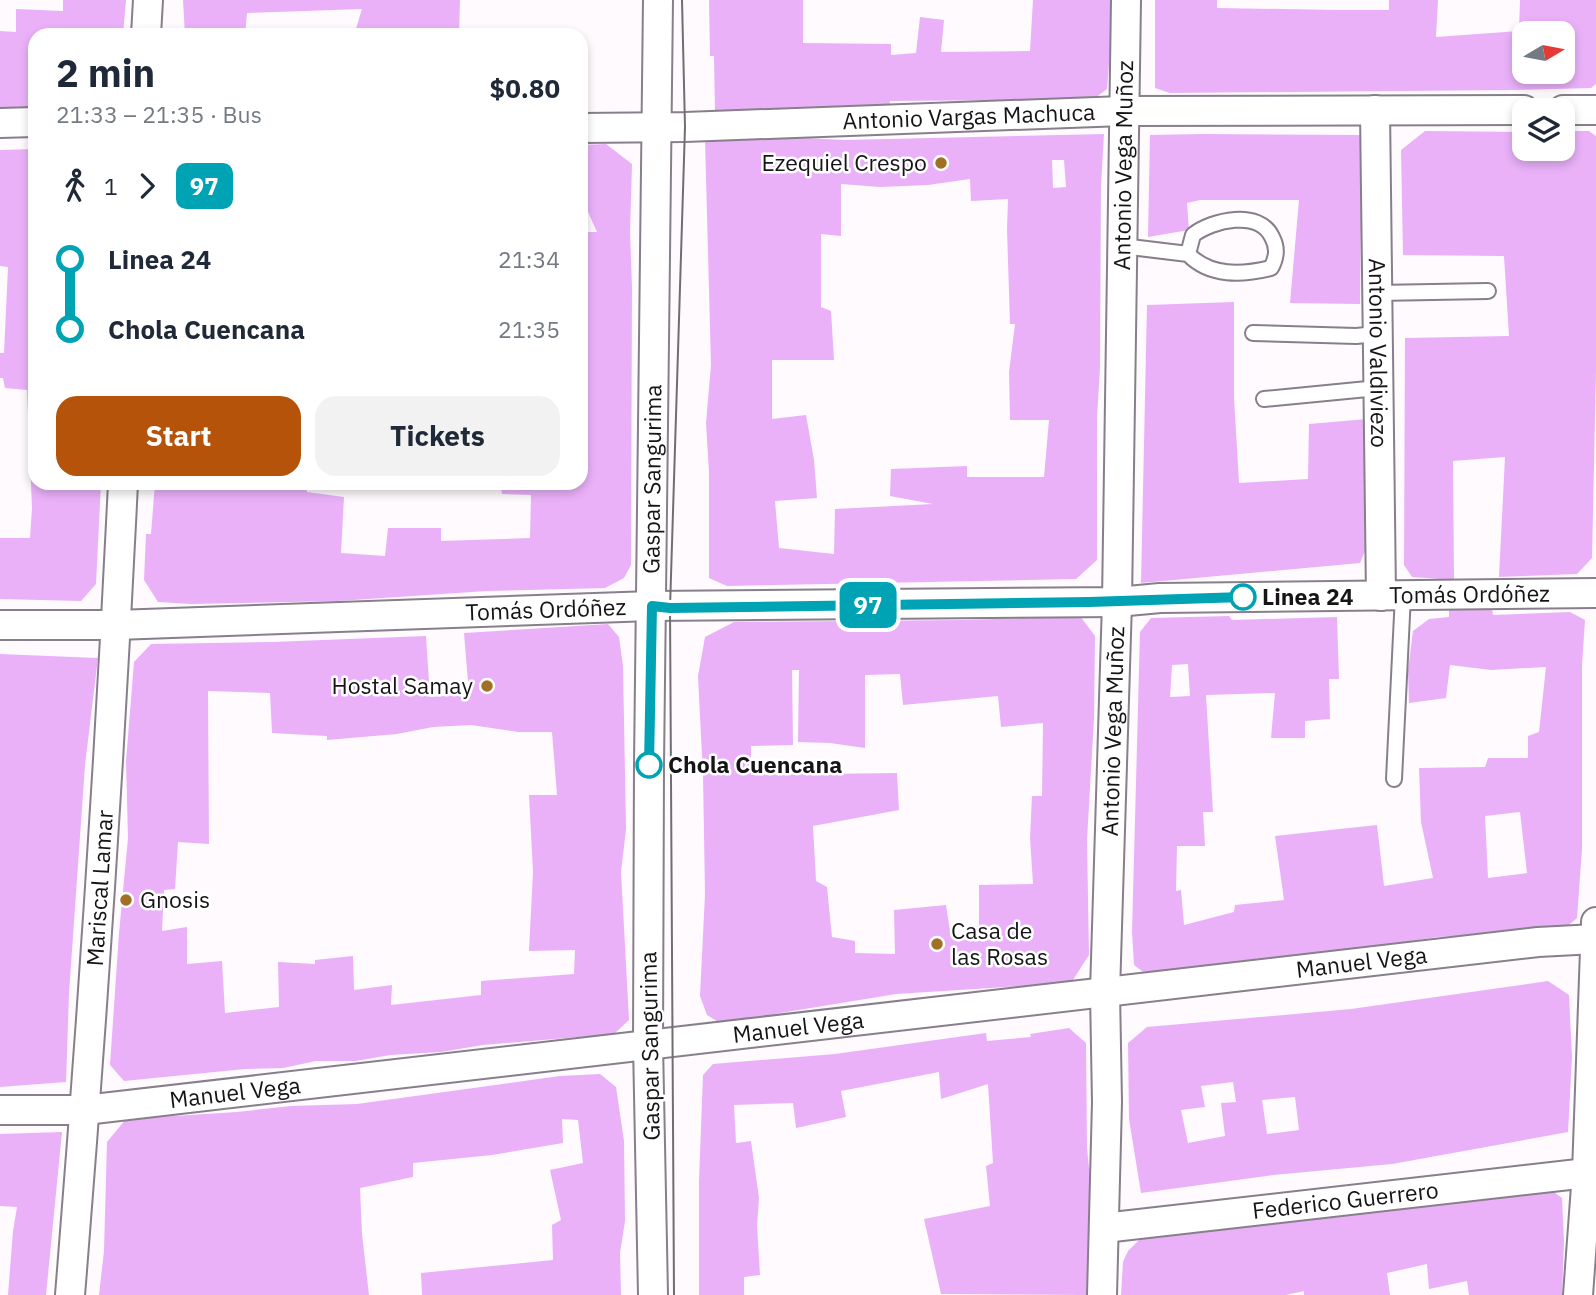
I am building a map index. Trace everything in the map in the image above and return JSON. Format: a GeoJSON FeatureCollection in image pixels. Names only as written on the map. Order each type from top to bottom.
{"type":"FeatureCollection","features":[{"type":"Feature","properties":{"kind":"street"},"geometry":{"type":"LineString","coordinates":[[146,28],[148,0]]}},
{"type":"Feature","properties":{"kind":"street","name":"Gaspar Sangurima"},"geometry":{"type":"LineString","coordinates":[[653,1295],[648,1044],[652,606],[671,127],[658,0]]}},
{"type":"Feature","properties":{"kind":"street","name":"Antonio Vega Muñoz"},"geometry":{"type":"LineString","coordinates":[[1102,1295],[1107,1102],[1105,992],[1117,601],[1126,0]]}},
{"type":"Feature","properties":{"kind":"street","name":"Antonio Valdiviezo"},"geometry":{"type":"LineString","coordinates":[[1375,110],[1378,388],[1392,596]]}},
{"type":"Feature","properties":{"kind":"street","name":"Antonio Vargas Machuca"},"geometry":{"type":"LineString","coordinates":[[588,128],[1124,111],[1512,110]]}},
{"type":"Feature","properties":{"kind":"street"},"geometry":{"type":"LineString","coordinates":[[1575,110],[1596,110]]}},
{"type":"Feature","properties":{"kind":"street"},"geometry":{"type":"LineString","coordinates":[[0,123],[28,122]]}},
{"type":"Feature","properties":{"kind":"street","name":"Mariscal Lamar"},"geometry":{"type":"LineString","coordinates":[[70,1295],[85,1110],[123,490]]}},
{"type":"Feature","properties":{"kind":"street","name":"Tomás Ordóñez"},"geometry":{"type":"LineString","coordinates":[[0,625],[116,625],[652,606],[670,608],[1596,593]]}},
{"type":"Feature","properties":{"kind":"street"},"geometry":{"type":"LineString","coordinates":[[1578,1295],[1587,1173],[1595,933]]}},
{"type":"Feature","properties":{"kind":"street","name":"Manuel Vega"},"geometry":{"type":"LineString","coordinates":[[0,1110],[85,1110],[1538,942],[1595,933]]}},
{"type":"Feature","properties":{"kind":"street","name":"Federico Guerrero"},"geometry":{"type":"LineString","coordinates":[[1104,1228],[1587,1173]]}},
{"type":"Feature","properties":{"kind":"lane"},"geometry":{"type":"LineString","coordinates":[[1122,246],[1188,254],[1198,263],[1218,271],[1246,274],[1271,268],[1276,258],[1276,244],[1268,229],[1252,221],[1226,221],[1203,228],[1193,235],[1188,254]]}},
{"type":"Feature","properties":{"kind":"lane"},"geometry":{"type":"LineString","coordinates":[[1377,293],[1488,292]]}},
{"type":"Feature","properties":{"kind":"lane"},"geometry":{"type":"LineString","coordinates":[[1253,333],[1356,336],[1377,334]]}},
{"type":"Feature","properties":{"kind":"lane"},"geometry":{"type":"LineString","coordinates":[[1264,399],[1378,388]]}},
{"type":"Feature","properties":{"kind":"lane"},"geometry":{"type":"LineString","coordinates":[[1392,596],[1394,779]]}},
{"type":"Feature","properties":{"kind":"building"},"geometry":{"type":"Polygon","coordinates":[[[63,0],[126,0],[124,28],[28,28],[28,113],[0,114],[0,31],[16,32],[16,9],[63,11],[63,0]]]}},
{"type":"Feature","properties":{"kind":"building"},"geometry":{"type":"Polygon","coordinates":[[[183,0],[460,0],[459,28],[356,28],[362,9],[247,13],[246,28],[185,28],[183,0]]]}},
{"type":"Feature","properties":{"kind":"building"},"geometry":{"type":"Polygon","coordinates":[[[709,0],[803,0],[803,43],[891,44],[891,55],[916,53],[920,17],[944,20],[941,52],[1030,51],[1033,0],[1114,0],[1107,89],[1087,104],[1027,100],[890,101],[889,113],[715,113],[709,0]]]}},
{"type":"Feature","properties":{"kind":"building"},"geometry":{"type":"Polygon","coordinates":[[[1155,0],[1217,0],[1217,8],[1389,10],[1389,0],[1438,0],[1436,37],[1512,32],[1512,84],[1575,84],[1575,21],[1519,21],[1520,0],[1596,0],[1596,84],[1591,88],[1170,93],[1155,88],[1155,0]]]}},
{"type":"Feature","properties":{"kind":"building"},"geometry":{"type":"Polygon","coordinates":[[[1425,131],[1512,132],[1512,161],[1575,161],[1575,131],[1589,131],[1596,136],[1596,371],[1592,558],[1577,574],[1499,577],[1505,457],[1453,461],[1454,580],[1412,577],[1404,565],[1405,338],[1509,336],[1504,256],[1403,255],[1401,150],[1425,131]]]}},
{"type":"Feature","properties":{"kind":"building"},"geometry":{"type":"Polygon","coordinates":[[[1104,134],[1097,418],[1097,560],[1076,579],[727,586],[709,578],[706,423],[711,365],[705,139],[844,140],[1104,134]],[[1052,160],[1053,188],[1066,187],[1064,160],[1052,160]],[[970,179],[928,185],[880,187],[841,184],[841,236],[821,234],[821,307],[831,311],[834,360],[772,360],[772,419],[806,415],[817,498],[775,501],[779,548],[834,554],[835,509],[933,504],[890,496],[891,469],[967,466],[967,477],[1044,477],[1049,420],[1010,420],[1009,372],[1015,324],[1010,324],[1008,199],[971,201],[970,179]]]}},
{"type":"Feature","properties":{"kind":"building"},"geometry":{"type":"Polygon","coordinates":[[[1150,135],[1362,135],[1360,304],[1290,303],[1299,200],[1200,200],[1187,203],[1189,230],[1148,237],[1150,135]]]}},
{"type":"Feature","properties":{"kind":"building"},"geometry":{"type":"Polygon","coordinates":[[[606,144],[632,164],[631,565],[624,578],[605,588],[487,591],[338,601],[191,604],[158,602],[144,580],[146,534],[151,534],[154,490],[307,490],[344,497],[341,553],[385,556],[388,528],[441,528],[441,541],[530,538],[531,495],[502,494],[501,490],[588,490],[588,232],[597,232],[588,212],[588,145],[606,144]]]}},
{"type":"Feature","properties":{"kind":"building"},"geometry":{"type":"Polygon","coordinates":[[[28,149],[28,414],[27,390],[5,388],[3,378],[0,378],[0,353],[4,353],[8,267],[0,266],[0,150],[28,149]]]}},
{"type":"Feature","properties":{"kind":"building"},"geometry":{"type":"Polygon","coordinates":[[[1234,302],[1234,398],[1239,483],[1308,479],[1309,424],[1367,419],[1366,549],[1360,563],[1141,583],[1147,305],[1234,302]]]}},
{"type":"Feature","properties":{"kind":"building"},"geometry":{"type":"Polygon","coordinates":[[[31,490],[101,490],[96,584],[81,601],[0,599],[0,538],[30,538],[31,490]]]}},
{"type":"Feature","properties":{"kind":"building"},"geometry":{"type":"Polygon","coordinates":[[[1492,609],[1493,615],[1570,612],[1585,620],[1582,665],[1582,849],[1577,918],[1562,931],[1438,937],[1338,952],[1242,962],[1150,977],[1134,965],[1132,932],[1140,632],[1151,618],[1229,616],[1232,620],[1337,617],[1339,679],[1329,679],[1330,719],[1305,721],[1305,738],[1271,738],[1275,693],[1206,695],[1213,812],[1203,812],[1205,846],[1177,846],[1176,891],[1181,890],[1184,925],[1234,912],[1235,905],[1284,900],[1275,836],[1377,825],[1384,886],[1433,878],[1421,822],[1419,768],[1485,767],[1488,758],[1528,758],[1528,736],[1539,732],[1546,667],[1491,670],[1450,665],[1446,698],[1409,703],[1408,670],[1413,631],[1429,619],[1449,617],[1449,610],[1492,609]],[[1188,664],[1172,665],[1170,697],[1190,696],[1188,664]],[[1520,812],[1485,816],[1488,878],[1527,873],[1520,812]]]}},
{"type":"Feature","properties":{"kind":"building"},"geometry":{"type":"Polygon","coordinates":[[[1080,616],[1095,636],[1094,719],[1087,840],[1089,955],[1071,983],[896,994],[720,1023],[707,1015],[700,996],[705,894],[698,676],[705,637],[734,622],[1080,616]],[[792,670],[793,745],[751,746],[751,775],[897,773],[899,810],[813,826],[816,881],[827,887],[832,937],[855,941],[855,953],[895,954],[894,910],[946,905],[951,938],[979,936],[979,885],[1033,884],[1030,838],[1032,796],[1042,796],[1043,723],[1001,727],[998,696],[903,705],[900,674],[865,675],[865,748],[798,742],[799,670],[792,670]]]}},
{"type":"Feature","properties":{"kind":"building"},"geometry":{"type":"Polygon","coordinates":[[[608,624],[619,637],[623,666],[626,829],[621,872],[629,1020],[614,1034],[483,1045],[356,1061],[316,1061],[283,1068],[124,1081],[110,1065],[128,838],[126,761],[134,662],[151,644],[426,636],[430,697],[469,694],[464,633],[608,624]],[[208,691],[209,844],[178,842],[175,889],[164,890],[162,931],[187,927],[187,964],[222,961],[225,1013],[279,1007],[278,962],[315,964],[315,960],[353,956],[354,990],[392,985],[391,1005],[481,995],[481,981],[574,974],[575,950],[529,951],[533,872],[529,795],[557,795],[552,732],[518,732],[471,725],[327,740],[327,736],[272,733],[270,693],[208,691]]]}},
{"type":"Feature","properties":{"kind":"building"},"geometry":{"type":"Polygon","coordinates":[[[0,654],[98,658],[85,765],[69,993],[66,1082],[0,1087],[0,654]]]}},
{"type":"Feature","properties":{"kind":"building"},"geometry":{"type":"Polygon","coordinates":[[[1548,981],[1569,995],[1572,1057],[1568,1132],[1392,1164],[1273,1175],[1141,1193],[1129,1119],[1128,1043],[1147,1027],[1351,1009],[1548,981]],[[1233,1082],[1201,1086],[1205,1107],[1181,1110],[1188,1143],[1225,1136],[1221,1103],[1236,1102],[1233,1082]],[[1295,1097],[1262,1100],[1267,1134],[1299,1130],[1295,1097]]]}},
{"type":"Feature","properties":{"kind":"building"},"geometry":{"type":"Polygon","coordinates":[[[1069,1028],[1086,1043],[1087,1148],[1091,1188],[1090,1295],[941,1294],[924,1219],[990,1206],[986,1166],[993,1163],[988,1084],[941,1099],[939,1072],[841,1091],[846,1117],[796,1128],[793,1103],[734,1105],[736,1143],[751,1141],[759,1198],[757,1226],[760,1275],[744,1277],[744,1295],[699,1295],[703,1075],[713,1064],[835,1054],[986,1033],[987,1041],[1031,1037],[1030,1034],[1069,1028]]]}},
{"type":"Feature","properties":{"kind":"building"},"geometry":{"type":"Polygon","coordinates":[[[600,1074],[616,1087],[624,1141],[625,1221],[620,1253],[621,1295],[422,1295],[421,1273],[553,1260],[552,1225],[561,1220],[550,1170],[583,1163],[578,1120],[562,1119],[563,1143],[492,1155],[413,1163],[413,1177],[360,1188],[369,1295],[99,1295],[104,1251],[107,1142],[126,1119],[291,1106],[357,1104],[560,1076],[600,1074]]]}},
{"type":"Feature","properties":{"kind":"building"},"geometry":{"type":"Polygon","coordinates":[[[62,1132],[46,1295],[8,1295],[17,1207],[0,1206],[0,1134],[62,1132]]]}},
{"type":"Feature","properties":{"kind":"building"},"geometry":{"type":"Polygon","coordinates":[[[1547,1187],[1562,1198],[1562,1295],[1469,1295],[1467,1281],[1429,1289],[1427,1264],[1387,1273],[1390,1295],[1304,1295],[1304,1291],[1286,1295],[1121,1295],[1123,1262],[1128,1251],[1140,1239],[1547,1187]]]}},
{"type":"Feature","properties":{"kind":"tram line"},"geometry":{"type":"LineString","coordinates":[[674,1295],[670,608],[685,127],[682,0]]}},
{"type":"Feature","properties":{"kind":"bus line","name":"97"},"geometry":{"type":"LineString","coordinates":[[649,765],[652,606],[670,608],[1089,602],[1243,597]]}},
{"type":"Feature","properties":{"kind":"place","name":"Ezequiel Crespo"},"geometry":{"type":"Point","coordinates":[941,163]}},
{"type":"Feature","properties":{"kind":"place","name":"Linea 24"},"geometry":{"type":"Point","coordinates":[1243,597]}},
{"type":"Feature","properties":{"kind":"place","name":"Hostal Samay"},"geometry":{"type":"Point","coordinates":[487,686]}},
{"type":"Feature","properties":{"kind":"place","name":"Chola Cuencana"},"geometry":{"type":"Point","coordinates":[649,765]}},
{"type":"Feature","properties":{"kind":"place","name":"Gnosis"},"geometry":{"type":"Point","coordinates":[126,900]}},
{"type":"Feature","properties":{"kind":"place","name":"Casa de las Rosas"},"geometry":{"type":"Point","coordinates":[937,944]}}]}
